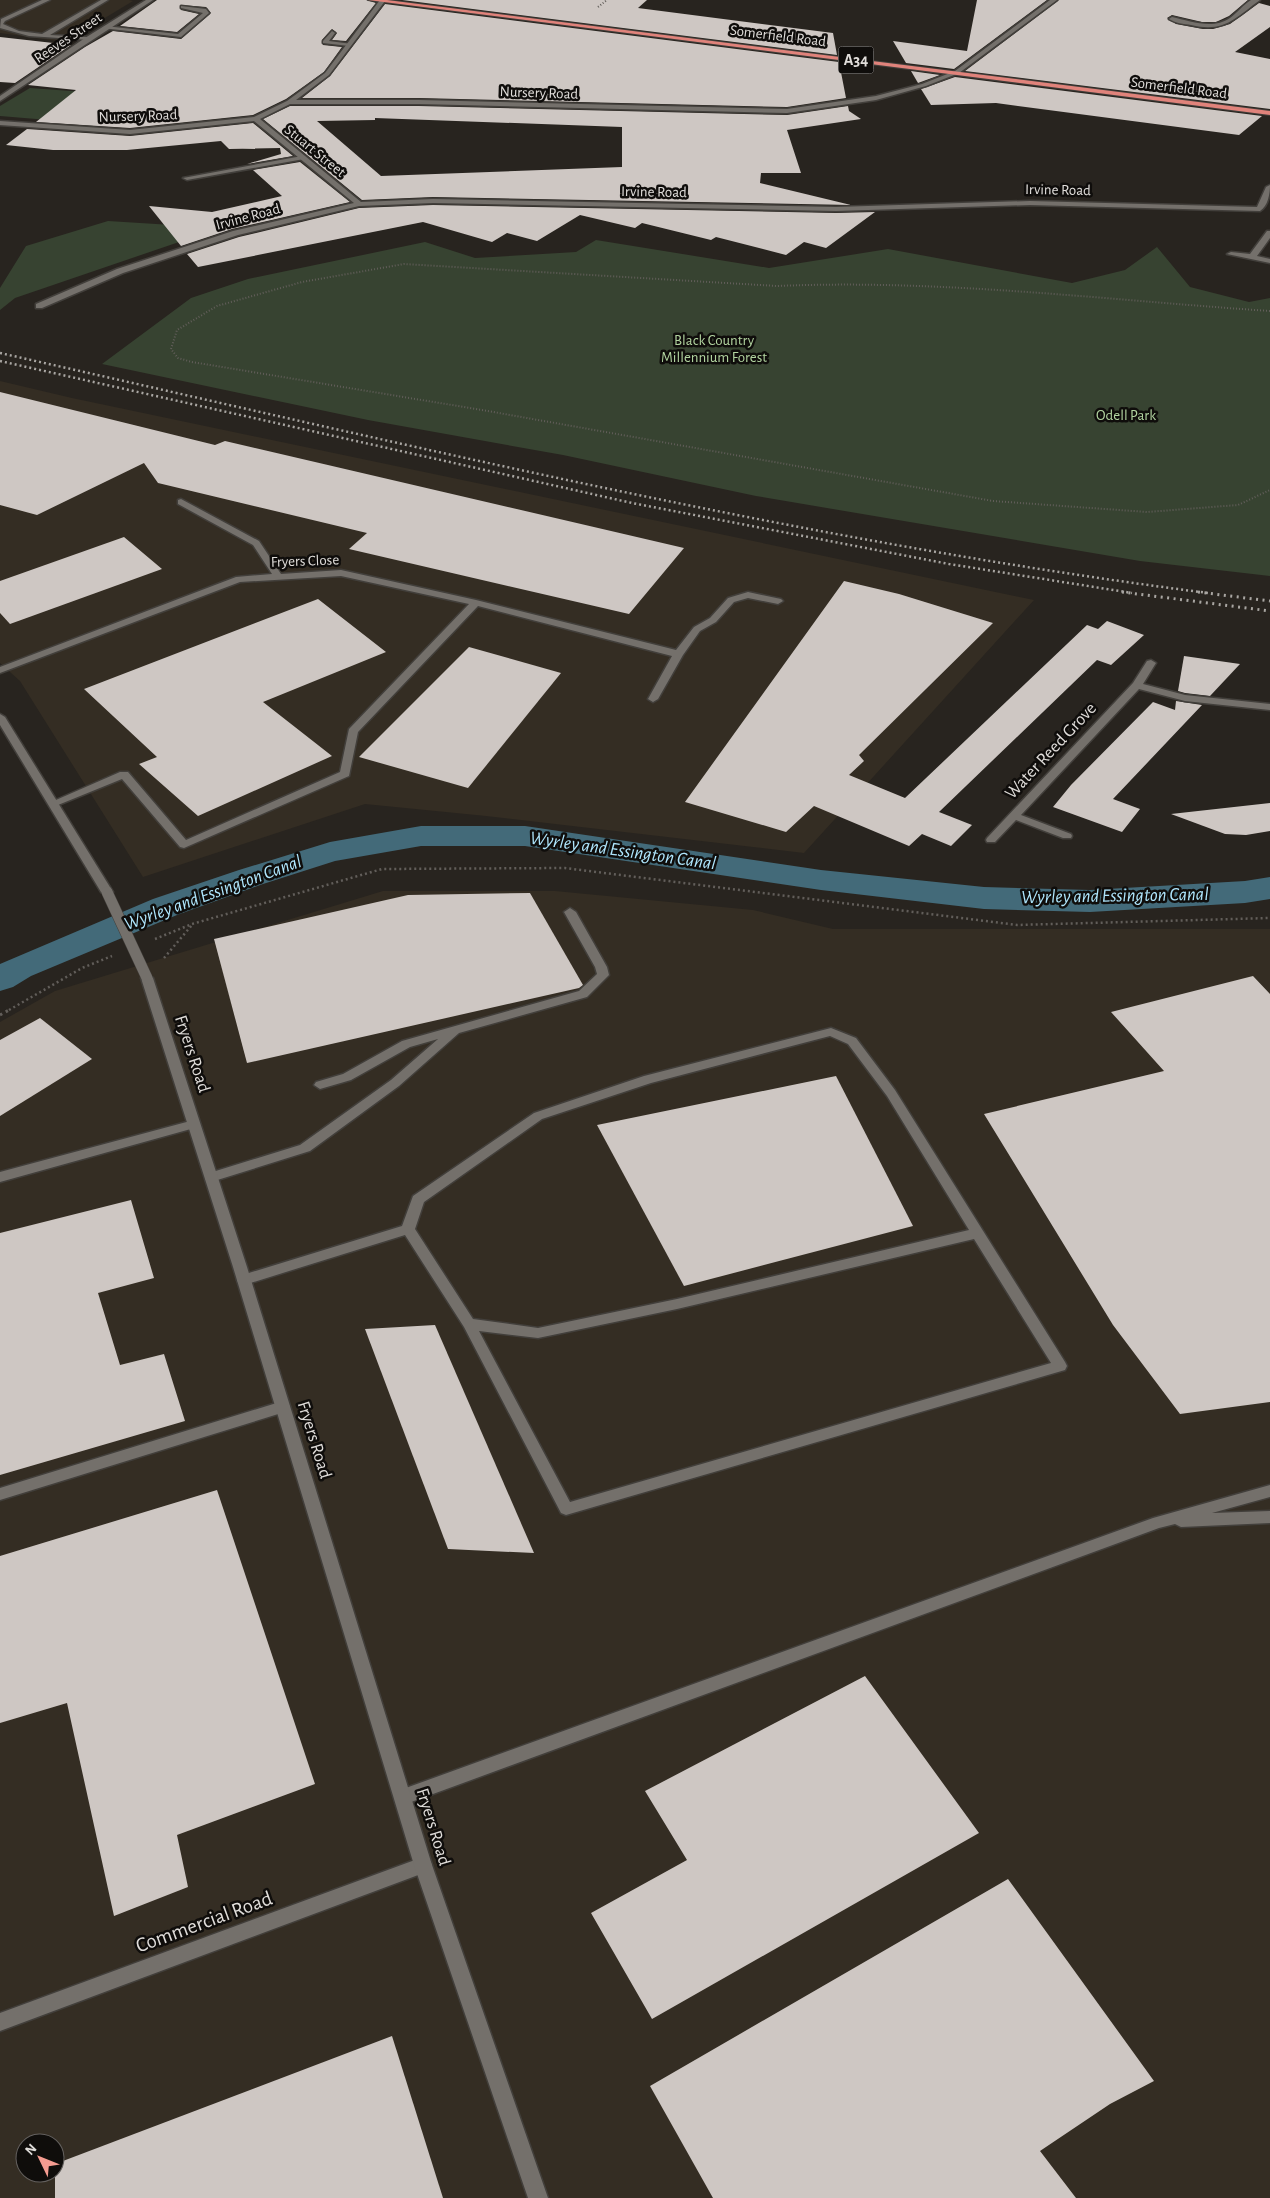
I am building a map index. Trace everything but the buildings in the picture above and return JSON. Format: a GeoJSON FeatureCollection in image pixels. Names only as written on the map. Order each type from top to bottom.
{"type":"FeatureCollection","features":[{"type":"Feature","properties":{"kind":"highway","name":"Somerfield Road"},"geometry":{"type":"LineString","coordinates":[[371,0],[957,72],[1270,113]]}},
{"type":"Feature","properties":{"kind":"street"},"geometry":{"type":"LineString","coordinates":[[47,0],[3,20],[0,25],[5,29],[18,32],[87,39]]}},
{"type":"Feature","properties":{"kind":"street"},"geometry":{"type":"LineString","coordinates":[[45,36],[105,0]]}},
{"type":"Feature","properties":{"kind":"street","name":"Reeves Street"},"geometry":{"type":"LineString","coordinates":[[0,99],[87,39],[150,0]]}},
{"type":"Feature","properties":{"kind":"street","name":"Nursery Road"},"geometry":{"type":"LineString","coordinates":[[0,123],[130,132],[255,119],[289,102],[419,102],[787,111],[876,98],[924,85],[957,72],[1054,0]]}},
{"type":"Feature","properties":{"kind":"street"},"geometry":{"type":"LineString","coordinates":[[1172,20],[1222,26],[1248,4],[1257,0]]}},
{"type":"Feature","properties":{"kind":"street"},"geometry":{"type":"LineString","coordinates":[[289,102],[327,74],[382,1]]}},
{"type":"Feature","properties":{"kind":"street"},"geometry":{"type":"LineString","coordinates":[[105,28],[179,36],[206,13],[204,10],[183,7]]}},
{"type":"Feature","properties":{"kind":"street"},"geometry":{"type":"LineString","coordinates":[[332,32],[325,42],[350,44]]}},
{"type":"Feature","properties":{"kind":"street","name":"Stuart Street"},"geometry":{"type":"LineString","coordinates":[[255,119],[359,204]]}},
{"type":"Feature","properties":{"kind":"street"},"geometry":{"type":"LineString","coordinates":[[186,178],[302,158]]}},
{"type":"Feature","properties":{"kind":"street"},"geometry":{"type":"LineString","coordinates":[[1260,209],[1270,187]]}},
{"type":"Feature","properties":{"kind":"street","name":"Irvine Road"},"geometry":{"type":"LineString","coordinates":[[39,306],[120,271],[236,232],[359,204],[433,201],[836,209],[1030,202],[1260,209],[1270,211]]}},
{"type":"Feature","properties":{"kind":"street"},"geometry":{"type":"LineString","coordinates":[[1252,257],[1270,233]]}},
{"type":"Feature","properties":{"kind":"street"},"geometry":{"type":"LineString","coordinates":[[1231,254],[1270,261]]}},
{"type":"Feature","properties":{"kind":"street"},"geometry":{"type":"LineString","coordinates":[[181,502],[256,542],[278,576]]}},
{"type":"Feature","properties":{"kind":"street","name":"Fryers Close"},"geometry":{"type":"LineString","coordinates":[[0,670],[240,579],[341,573],[476,603],[678,654]]}},
{"type":"Feature","properties":{"kind":"street"},"geometry":{"type":"LineString","coordinates":[[653,699],[678,654],[697,629],[713,620],[731,600],[748,595],[778,601]]}},
{"type":"Feature","properties":{"kind":"street"},"geometry":{"type":"LineString","coordinates":[[54,803],[124,774],[184,845],[345,774],[353,731],[476,603]]}},
{"type":"Feature","properties":{"kind":"street","name":"Water Reed Grove"},"geometry":{"type":"LineString","coordinates":[[991,840],[1137,684],[1151,663]]}},
{"type":"Feature","properties":{"kind":"street"},"geometry":{"type":"LineString","coordinates":[[1137,684],[1185,698],[1270,707]]}},
{"type":"Feature","properties":{"kind":"street","name":"Fryers Road"},"geometry":{"type":"LineString","coordinates":[[0,717],[107,892],[147,978],[244,1280],[424,1865],[538,2198]]}},
{"type":"Feature","properties":{"kind":"street"},"geometry":{"type":"LineString","coordinates":[[1014,816],[1067,836]]}},
{"type":"Feature","properties":{"kind":"street"},"geometry":{"type":"LineString","coordinates":[[320,1085],[348,1077],[406,1044],[569,1000],[583,994],[598,983],[603,975],[601,967],[570,912]]}},
{"type":"Feature","properties":{"kind":"street"},"geometry":{"type":"LineString","coordinates":[[211,1177],[305,1148],[395,1083],[457,1030]]}},
{"type":"Feature","properties":{"kind":"street"},"geometry":{"type":"LineString","coordinates":[[831,1032],[852,1041],[891,1093],[1060,1366],[566,1509],[469,1324],[408,1229],[418,1199],[538,1116],[648,1079],[831,1032]]}},
{"type":"Feature","properties":{"kind":"street"},"geometry":{"type":"LineString","coordinates":[[0,1177],[194,1124]]}},
{"type":"Feature","properties":{"kind":"street"},"geometry":{"type":"LineString","coordinates":[[244,1280],[408,1229]]}},
{"type":"Feature","properties":{"kind":"street"},"geometry":{"type":"LineString","coordinates":[[469,1324],[538,1333],[677,1304],[978,1233]]}},
{"type":"Feature","properties":{"kind":"street"},"geometry":{"type":"LineString","coordinates":[[0,1494],[283,1407]]}},
{"type":"Feature","properties":{"kind":"street"},"geometry":{"type":"LineString","coordinates":[[403,1797],[1158,1522],[1270,1491]]}},
{"type":"Feature","properties":{"kind":"street"},"geometry":{"type":"LineString","coordinates":[[1158,1522],[1270,1517]]}},
{"type":"Feature","properties":{"kind":"street","name":"Commercial Road"},"geometry":{"type":"LineString","coordinates":[[0,2022],[424,1865]]}},
{"type":"Feature","properties":{"kind":"path"},"geometry":{"type":"LineString","coordinates":[[1270,311],[960,288],[824,282],[777,286],[404,264],[302,282],[217,306],[177,330],[171,349],[178,358],[192,362],[482,410],[993,501],[1147,512],[1238,505],[1270,490]]}},
{"type":"Feature","properties":{"kind":"path"},"geometry":{"type":"LineString","coordinates":[[146,942],[192,924],[382,869],[565,868],[1018,925],[1270,918]]}},
{"type":"Feature","properties":{"kind":"path"},"geometry":{"type":"LineString","coordinates":[[147,978],[192,924]]}},
{"type":"Feature","properties":{"kind":"path"},"geometry":{"type":"LineString","coordinates":[[0,1015],[82,968],[119,954]]}},
{"type":"Feature","properties":{"kind":"shaded area"},"geometry":{"type":"Polygon","coordinates":[[[0,0],[133,1],[65,42],[0,33],[0,0]]]}},
{"type":"Feature","properties":{"kind":"shaded area"},"geometry":{"type":"Polygon","coordinates":[[[0,381],[72,398],[1034,600],[804,853],[365,804],[143,877],[20,681],[0,663],[0,381]]]}},
{"type":"Feature","properties":{"kind":"shaded area"},"geometry":{"type":"Polygon","coordinates":[[[383,891],[555,891],[753,910],[833,929],[1270,929],[1270,2198],[0,2198],[0,1022],[55,991],[383,891]]]}},
{"type":"Feature","properties":{"kind":"green space"},"geometry":{"type":"Polygon","coordinates":[[[30,88],[153,97],[121,126],[0,116],[0,106],[30,88]]]}},
{"type":"Feature","properties":{"kind":"green space"},"geometry":{"type":"Polygon","coordinates":[[[108,221],[220,228],[15,298],[0,310],[0,288],[26,246],[108,221]]]}},
{"type":"Feature","properties":{"kind":"green space","name":"Odell Park"},"geometry":{"type":"Polygon","coordinates":[[[596,240],[769,268],[888,249],[1072,283],[1125,270],[1157,247],[1190,287],[1249,302],[1270,298],[1270,576],[1140,561],[756,496],[563,455],[368,420],[102,364],[191,298],[248,279],[425,242],[475,258],[576,252],[596,240]]]}},
{"type":"Feature","properties":{"kind":"waterway","name":"Wyrley and Essington Canal"},"geometry":{"type":"LineString","coordinates":[[0,979],[19,968],[165,907],[251,877],[330,852],[421,836],[525,836],[821,880],[984,898],[1090,901],[1245,892],[1270,888]]}},
{"type":"Feature","properties":{"kind":"railway"},"geometry":{"type":"LineString","coordinates":[[0,353],[451,455],[752,518],[1055,571],[1208,593]]}},
{"type":"Feature","properties":{"kind":"railway"},"geometry":{"type":"LineString","coordinates":[[0,361],[632,503],[949,564],[1132,593]]}},
{"type":"Feature","properties":{"kind":"railway"},"geometry":{"type":"LineString","coordinates":[[1122,592],[1270,611]]}},
{"type":"Feature","properties":{"kind":"railway"},"geometry":{"type":"LineString","coordinates":[[1198,592],[1270,601]]}},
{"type":"Feature","properties":{"kind":"park label","name":"Black Country Millennium Forest"},"geometry":{"type":"Point","coordinates":[714,348]}}]}
